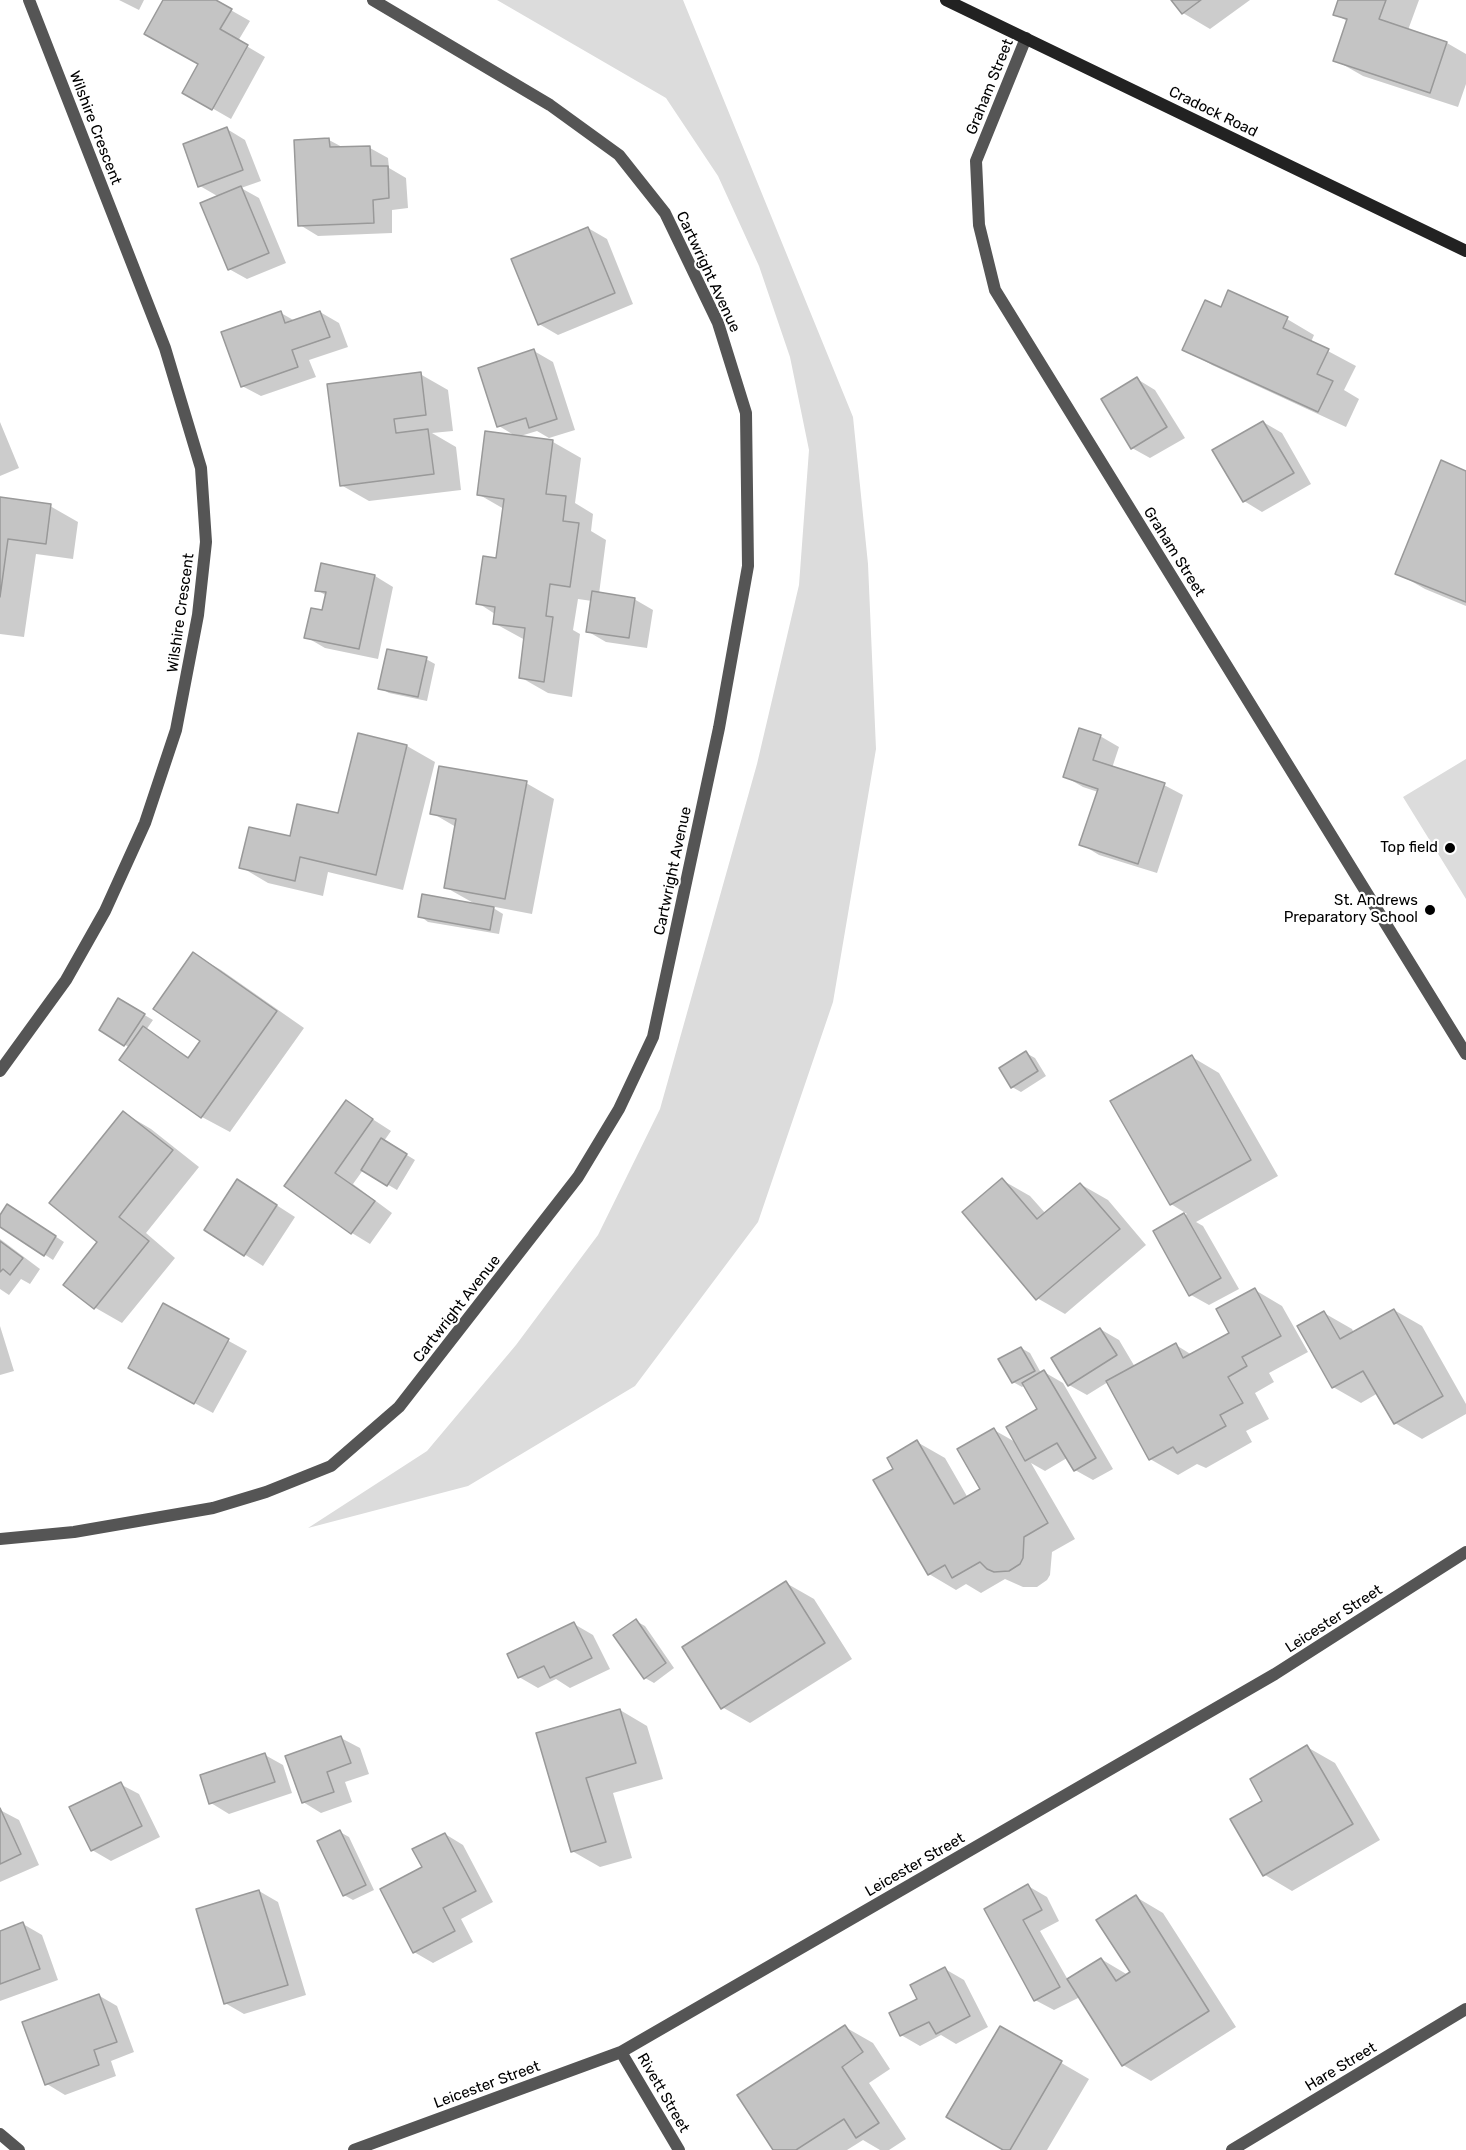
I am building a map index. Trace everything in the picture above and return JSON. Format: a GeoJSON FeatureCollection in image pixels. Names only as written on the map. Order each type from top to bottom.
{"type":"FeatureCollection","features":[{"type":"Feature","properties":{"kind":"main road","name":"Cradock Road"},"geometry":{"type":"LineString","coordinates":[[946,0],[1466,251]]}},
{"type":"Feature","properties":{"kind":"street","name":"Wilshire Crescent"},"geometry":{"type":"LineString","coordinates":[[0,1071],[66,980],[105,911],[145,823],[177,730],[198,615],[206,542],[201,468],[165,348],[29,0]]}},
{"type":"Feature","properties":{"kind":"street","name":"Cartwright Avenue"},"geometry":{"type":"LineString","coordinates":[[0,1539],[74,1532],[213,1508],[266,1492],[331,1466],[399,1407],[578,1177],[619,1109],[653,1037],[719,728],[748,566],[746,413],[718,323],[665,213],[619,155],[550,105],[373,0]]}},
{"type":"Feature","properties":{"kind":"street","name":"Graham Street"},"geometry":{"type":"LineString","coordinates":[[1026,38],[976,161],[979,225],[995,290],[1466,1054]]}},
{"type":"Feature","properties":{"kind":"street","name":"Leicester Street"},"geometry":{"type":"LineString","coordinates":[[354,2150],[621,2052],[1275,1674],[1466,1552]]}},
{"type":"Feature","properties":{"kind":"street","name":"Hare Street"},"geometry":{"type":"LineString","coordinates":[[1232,2150],[1466,2009]]}},
{"type":"Feature","properties":{"kind":"street","name":"Rivett Street"},"geometry":{"type":"LineString","coordinates":[[621,2052],[679,2150]]}},
{"type":"Feature","properties":{"kind":"street"},"geometry":{"type":"LineString","coordinates":[[0,2134],[19,2150]]}},
{"type":"Feature","properties":{"kind":"shaded area"},"geometry":{"type":"Polygon","coordinates":[[[497,0],[683,0],[853,417],[868,564],[876,749],[833,1002],[758,1222],[635,1386],[468,1486],[308,1528],[427,1451],[516,1345],[598,1235],[660,1109],[757,764],[799,585],[809,450],[790,357],[759,266],[718,176],[666,98],[497,0]]]}},
{"type":"Feature","properties":{"kind":"shaded area","name":"Top field"},"geometry":{"type":"Polygon","coordinates":[[[1466,759],[1466,899],[1403,797],[1466,759]]]}},
{"type":"Feature","properties":{"kind":"building"},"geometry":{"type":"Polygon","coordinates":[[[163,0],[216,0],[232,9],[220,29],[248,45],[212,110],[182,93],[198,64],[144,34],[163,0]]]}},
{"type":"Feature","properties":{"kind":"building"},"geometry":{"type":"Polygon","coordinates":[[[1171,0],[1201,0],[1182,14],[1171,0]]]}},
{"type":"Feature","properties":{"kind":"building"},"geometry":{"type":"Polygon","coordinates":[[[1338,0],[1386,0],[1379,19],[1447,42],[1430,93],[1333,61],[1347,19],[1333,15],[1338,0]]]}},
{"type":"Feature","properties":{"kind":"building"},"geometry":{"type":"Polygon","coordinates":[[[227,127],[243,170],[198,187],[183,144],[227,127]]]}},
{"type":"Feature","properties":{"kind":"building"},"geometry":{"type":"Polygon","coordinates":[[[329,138],[330,147],[370,146],[371,166],[388,166],[389,198],[373,200],[374,223],[298,226],[294,140],[329,138]]]}},
{"type":"Feature","properties":{"kind":"building"},"geometry":{"type":"Polygon","coordinates":[[[241,186],[269,253],[228,270],[200,203],[241,186]]]}},
{"type":"Feature","properties":{"kind":"building"},"geometry":{"type":"Polygon","coordinates":[[[588,227],[615,293],[538,325],[511,259],[588,227]]]}},
{"type":"Feature","properties":{"kind":"building"},"geometry":{"type":"Polygon","coordinates":[[[1228,290],[1288,317],[1283,328],[1329,349],[1317,374],[1333,381],[1318,412],[1182,350],[1205,300],[1221,307],[1228,290]]]}},
{"type":"Feature","properties":{"kind":"building"},"geometry":{"type":"Polygon","coordinates":[[[281,311],[285,323],[320,311],[330,337],[292,350],[298,367],[241,387],[221,332],[281,311]]]}},
{"type":"Feature","properties":{"kind":"building"},"geometry":{"type":"Polygon","coordinates":[[[534,349],[557,419],[529,428],[526,418],[497,427],[478,368],[534,349]]]}},
{"type":"Feature","properties":{"kind":"building"},"geometry":{"type":"Polygon","coordinates":[[[421,372],[426,415],[394,419],[396,433],[428,429],[434,474],[340,486],[327,384],[421,372]]]}},
{"type":"Feature","properties":{"kind":"building"},"geometry":{"type":"Polygon","coordinates":[[[1137,377],[1167,427],[1131,449],[1101,399],[1137,377]]]}},
{"type":"Feature","properties":{"kind":"building"},"geometry":{"type":"Polygon","coordinates":[[[1263,421],[1294,473],[1243,502],[1212,450],[1263,421]]]}},
{"type":"Feature","properties":{"kind":"building"},"geometry":{"type":"Polygon","coordinates":[[[485,431],[553,440],[546,494],[566,496],[563,521],[579,523],[570,587],[550,584],[546,616],[553,617],[544,682],[519,678],[525,628],[493,624],[495,607],[476,604],[483,556],[496,558],[504,499],[477,495],[485,431]]]}},
{"type":"Feature","properties":{"kind":"building"},"geometry":{"type":"Polygon","coordinates":[[[1441,460],[1466,471],[1466,602],[1395,574],[1441,460]]]}},
{"type":"Feature","properties":{"kind":"building"},"geometry":{"type":"Polygon","coordinates":[[[0,497],[51,504],[46,544],[8,539],[0,597],[0,497]]]}},
{"type":"Feature","properties":{"kind":"building"},"geometry":{"type":"Polygon","coordinates":[[[321,563],[375,575],[359,649],[304,638],[311,608],[322,610],[326,592],[315,591],[321,563]]]}},
{"type":"Feature","properties":{"kind":"building"},"geometry":{"type":"Polygon","coordinates":[[[592,591],[635,598],[629,638],[586,632],[592,591]]]}},
{"type":"Feature","properties":{"kind":"building"},"geometry":{"type":"Polygon","coordinates":[[[387,649],[427,657],[418,697],[378,689],[387,649]]]}},
{"type":"Feature","properties":{"kind":"building"},"geometry":{"type":"Polygon","coordinates":[[[1079,728],[1101,735],[1093,760],[1165,783],[1138,864],[1079,845],[1098,789],[1063,777],[1079,728]]]}},
{"type":"Feature","properties":{"kind":"building"},"geometry":{"type":"Polygon","coordinates":[[[358,733],[407,745],[376,875],[300,857],[295,881],[239,868],[249,827],[290,836],[297,804],[338,813],[358,733]]]}},
{"type":"Feature","properties":{"kind":"building"},"geometry":{"type":"Polygon","coordinates":[[[439,766],[527,781],[505,899],[444,888],[456,819],[430,814],[439,766]]]}},
{"type":"Feature","properties":{"kind":"building"},"geometry":{"type":"Polygon","coordinates":[[[422,894],[494,907],[490,930],[418,917],[422,894]]]}},
{"type":"Feature","properties":{"kind":"building"},"geometry":{"type":"Polygon","coordinates":[[[193,952],[277,1011],[201,1118],[119,1060],[143,1026],[188,1058],[200,1041],[153,1009],[193,952]]]}},
{"type":"Feature","properties":{"kind":"building"},"geometry":{"type":"Polygon","coordinates":[[[118,998],[145,1014],[124,1046],[99,1030],[118,998]]]}},
{"type":"Feature","properties":{"kind":"building"},"geometry":{"type":"Polygon","coordinates":[[[1026,1051],[1038,1071],[1011,1088],[999,1068],[1026,1051]]]}},
{"type":"Feature","properties":{"kind":"building"},"geometry":{"type":"Polygon","coordinates":[[[1192,1055],[1251,1160],[1170,1205],[1110,1101],[1192,1055]]]}},
{"type":"Feature","properties":{"kind":"building"},"geometry":{"type":"Polygon","coordinates":[[[346,1100],[373,1119],[335,1173],[375,1201],[351,1234],[284,1186],[346,1100]]]}},
{"type":"Feature","properties":{"kind":"building"},"geometry":{"type":"Polygon","coordinates":[[[123,1111],[173,1150],[119,1217],[149,1241],[94,1309],[63,1285],[97,1242],[49,1203],[123,1111]]]}},
{"type":"Feature","properties":{"kind":"building"},"geometry":{"type":"Polygon","coordinates":[[[381,1138],[407,1154],[387,1186],[361,1170],[381,1138]]]}},
{"type":"Feature","properties":{"kind":"building"},"geometry":{"type":"Polygon","coordinates":[[[1002,1178],[1037,1219],[1080,1183],[1120,1229],[1036,1300],[962,1212],[1002,1178]]]}},
{"type":"Feature","properties":{"kind":"building"},"geometry":{"type":"Polygon","coordinates":[[[237,1179],[277,1205],[244,1256],[204,1230],[237,1179]]]}},
{"type":"Feature","properties":{"kind":"building"},"geometry":{"type":"Polygon","coordinates":[[[7,1204],[56,1236],[44,1256],[0,1227],[0,1215],[7,1204]]]}},
{"type":"Feature","properties":{"kind":"building"},"geometry":{"type":"Polygon","coordinates":[[[1184,1213],[1221,1278],[1189,1296],[1153,1231],[1184,1213]]]}},
{"type":"Feature","properties":{"kind":"building"},"geometry":{"type":"Polygon","coordinates":[[[0,1241],[23,1258],[10,1275],[3,1269],[0,1272],[0,1241]]]}},
{"type":"Feature","properties":{"kind":"building"},"geometry":{"type":"Polygon","coordinates":[[[1255,1288],[1281,1336],[1242,1357],[1247,1366],[1228,1377],[1243,1403],[1220,1415],[1226,1426],[1177,1453],[1173,1447],[1149,1460],[1106,1381],[1176,1343],[1183,1358],[1229,1333],[1216,1309],[1255,1288]]]}},
{"type":"Feature","properties":{"kind":"building"},"geometry":{"type":"Polygon","coordinates":[[[163,1303],[229,1339],[194,1404],[128,1368],[163,1303]]]}},
{"type":"Feature","properties":{"kind":"building"},"geometry":{"type":"Polygon","coordinates":[[[1394,1309],[1443,1396],[1394,1424],[1363,1371],[1332,1388],[1297,1326],[1324,1311],[1340,1339],[1394,1309]]]}},
{"type":"Feature","properties":{"kind":"building"},"geometry":{"type":"Polygon","coordinates":[[[1100,1328],[1117,1355],[1068,1386],[1051,1358],[1100,1328]]]}},
{"type":"Feature","properties":{"kind":"building"},"geometry":{"type":"Polygon","coordinates":[[[1021,1347],[1035,1371],[1012,1383],[998,1359],[1021,1347]]]}},
{"type":"Feature","properties":{"kind":"building"},"geometry":{"type":"Polygon","coordinates":[[[1044,1370],[1096,1458],[1074,1471],[1057,1443],[1025,1461],[1006,1427],[1037,1409],[1022,1383],[1044,1370]]]}},
{"type":"Feature","properties":{"kind":"building"},"geometry":{"type":"Polygon","coordinates":[[[994,1428],[1048,1523],[1024,1537],[1023,1558],[1020,1564],[1009,1571],[994,1572],[980,1562],[952,1578],[945,1565],[928,1575],[873,1480],[893,1469],[887,1458],[917,1440],[954,1504],[980,1489],[957,1449],[994,1428]]]}},
{"type":"Feature","properties":{"kind":"building"},"geometry":{"type":"Polygon","coordinates":[[[786,1581],[825,1643],[721,1709],[682,1647],[786,1581]]]}},
{"type":"Feature","properties":{"kind":"building"},"geometry":{"type":"Polygon","coordinates":[[[636,1619],[666,1663],[644,1679],[613,1635],[636,1619]]]}},
{"type":"Feature","properties":{"kind":"building"},"geometry":{"type":"Polygon","coordinates":[[[574,1622],[592,1658],[550,1678],[544,1666],[518,1678],[507,1654],[574,1622]]]}},
{"type":"Feature","properties":{"kind":"building"},"geometry":{"type":"Polygon","coordinates":[[[620,1709],[636,1763],[586,1778],[606,1842],[571,1852],[536,1733],[620,1709]]]}},
{"type":"Feature","properties":{"kind":"building"},"geometry":{"type":"Polygon","coordinates":[[[341,1736],[351,1763],[327,1772],[334,1792],[302,1803],[285,1756],[341,1736]]]}},
{"type":"Feature","properties":{"kind":"building"},"geometry":{"type":"Polygon","coordinates":[[[1307,1745],[1353,1824],[1263,1876],[1230,1819],[1262,1801],[1250,1779],[1307,1745]]]}},
{"type":"Feature","properties":{"kind":"building"},"geometry":{"type":"Polygon","coordinates":[[[265,1753],[275,1782],[209,1804],[200,1775],[265,1753]]]}},
{"type":"Feature","properties":{"kind":"building"},"geometry":{"type":"Polygon","coordinates":[[[121,1782],[142,1826],[91,1851],[69,1807],[121,1782]]]}},
{"type":"Feature","properties":{"kind":"building"},"geometry":{"type":"Polygon","coordinates":[[[0,1808],[21,1854],[0,1864],[0,1808]]]}},
{"type":"Feature","properties":{"kind":"building"},"geometry":{"type":"Polygon","coordinates":[[[340,1830],[366,1885],[343,1896],[317,1841],[340,1830]]]}},
{"type":"Feature","properties":{"kind":"building"},"geometry":{"type":"Polygon","coordinates":[[[445,1833],[476,1891],[443,1908],[455,1931],[413,1953],[380,1889],[422,1867],[412,1849],[445,1833]]]}},
{"type":"Feature","properties":{"kind":"building"},"geometry":{"type":"Polygon","coordinates":[[[1028,1884],[1042,1910],[1023,1920],[1060,1987],[1034,2001],[984,1909],[1028,1884]]]}},
{"type":"Feature","properties":{"kind":"building"},"geometry":{"type":"Polygon","coordinates":[[[259,1890],[288,1985],[224,2004],[196,1909],[259,1890]]]}},
{"type":"Feature","properties":{"kind":"building"},"geometry":{"type":"Polygon","coordinates":[[[1136,1895],[1209,2011],[1122,2066],[1067,1979],[1101,1958],[1116,1981],[1130,1972],[1096,1920],[1136,1895]]]}},
{"type":"Feature","properties":{"kind":"building"},"geometry":{"type":"Polygon","coordinates":[[[23,1922],[40,1969],[0,1984],[0,1931],[23,1922]]]}},
{"type":"Feature","properties":{"kind":"building"},"geometry":{"type":"Polygon","coordinates":[[[945,1967],[970,2016],[936,2034],[929,2022],[900,2036],[889,2013],[917,1999],[910,1985],[945,1967]]]}},
{"type":"Feature","properties":{"kind":"building"},"geometry":{"type":"Polygon","coordinates":[[[99,1994],[117,2042],[94,2050],[99,2065],[45,2085],[22,2022],[99,1994]]]}},
{"type":"Feature","properties":{"kind":"building"},"geometry":{"type":"Polygon","coordinates":[[[845,2025],[863,2052],[842,2067],[879,2123],[856,2138],[844,2119],[796,2150],[773,2150],[737,2095],[845,2025]]]}},
{"type":"Feature","properties":{"kind":"building"},"geometry":{"type":"Polygon","coordinates":[[[1000,2026],[1062,2061],[1010,2150],[1003,2150],[946,2117],[1000,2026]]]}},
{"type":"Feature","properties":{"kind":"place","name":"Top field"},"geometry":{"type":"Point","coordinates":[1450,848]}},
{"type":"Feature","properties":{"kind":"place","name":"St. Andrews Preparatory School"},"geometry":{"type":"Point","coordinates":[1430,910]}}]}
